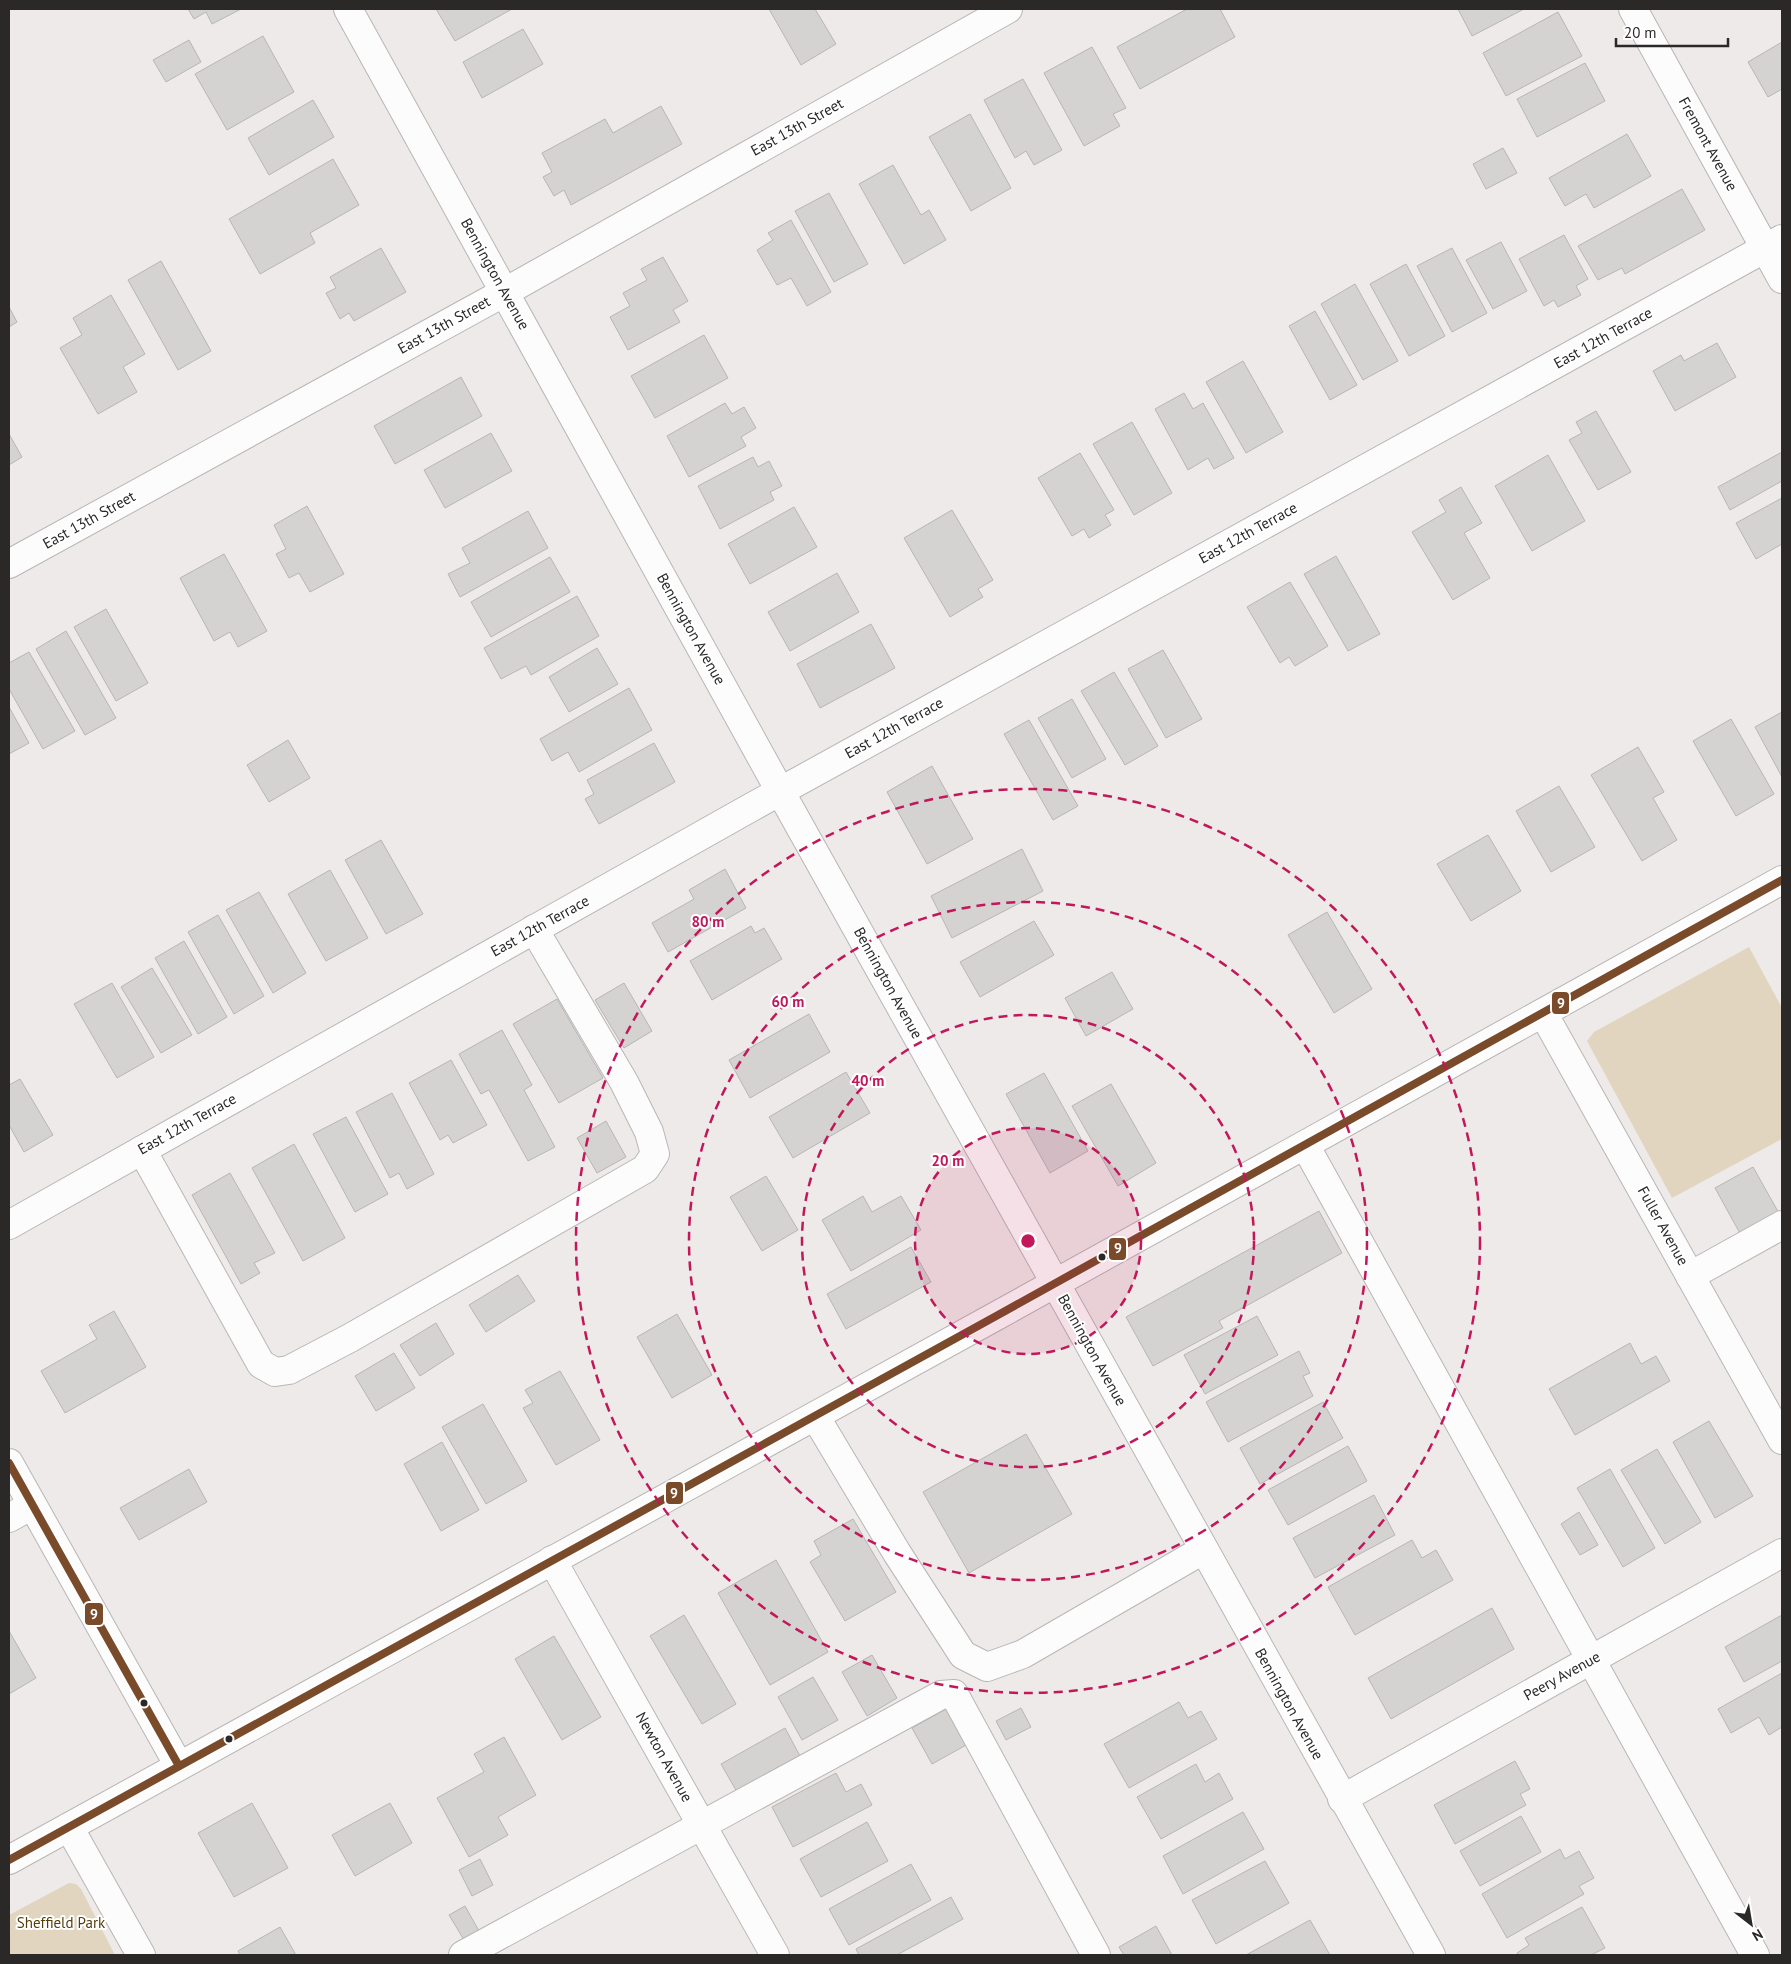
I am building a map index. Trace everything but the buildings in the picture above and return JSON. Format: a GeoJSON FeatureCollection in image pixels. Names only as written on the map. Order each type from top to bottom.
{"type":"FeatureCollection","features":[{"type":"Feature","properties":{"kind":"street","name":"Bennington Avenue"},"geometry":{"type":"LineString","coordinates":[[348,9],[780,791],[1342,1799],[1431,1955]]}},
{"type":"Feature","properties":{"kind":"street","name":"East 13th Street"},"geometry":{"type":"LineString","coordinates":[[9,564],[505,292],[1008,9]]}},
{"type":"Feature","properties":{"kind":"street","name":"Fremont Avenue"},"geometry":{"type":"LineString","coordinates":[[1634,9],[1774,244],[1782,279]]}},
{"type":"Feature","properties":{"kind":"street","name":"East 12th Terrace"},"geometry":{"type":"LineString","coordinates":[[9,1224],[780,791],[1774,244]]}},
{"type":"Feature","properties":{"kind":"street"},"geometry":{"type":"LineString","coordinates":[[9,1860],[1782,880]]}},
{"type":"Feature","properties":{"kind":"street"},"geometry":{"type":"LineString","coordinates":[[142,1150],[261,1364],[275,1372],[289,1370],[350,1338],[645,1169],[655,1154],[649,1132],[624,1082],[534,929]]}},
{"type":"Feature","properties":{"kind":"street","name":"Fuller Avenue"},"geometry":{"type":"LineString","coordinates":[[1543,1013],[1782,1440]]}},
{"type":"Feature","properties":{"kind":"street"},"geometry":{"type":"LineString","coordinates":[[1305,1145],[1755,1955]]}},
{"type":"Feature","properties":{"kind":"street"},"geometry":{"type":"LineString","coordinates":[[1690,1276],[1782,1225]]}},
{"type":"Feature","properties":{"kind":"street"},"geometry":{"type":"LineString","coordinates":[[815,1416],[897,1553],[963,1655],[987,1667],[1023,1654],[1203,1550]]}},
{"type":"Feature","properties":{"kind":"street"},"geometry":{"type":"LineString","coordinates":[[9,1463],[20,1512],[179,1766]]}},
{"type":"Feature","properties":{"kind":"street","name":"Peery Avenue"},"geometry":{"type":"LineString","coordinates":[[1342,1799],[1782,1553]]}},
{"type":"Feature","properties":{"kind":"street","name":"Newton Avenue"},"geometry":{"type":"LineString","coordinates":[[552,1560],[775,1955]]}},
{"type":"Feature","properties":{"kind":"street"},"geometry":{"type":"LineString","coordinates":[[463,1955],[941,1694],[954,1694],[1096,1955]]}},
{"type":"Feature","properties":{"kind":"street"},"geometry":{"type":"LineString","coordinates":[[69,1827],[141,1955]]}},
{"type":"Feature","properties":{"kind":"green space"},"geometry":{"type":"Polygon","coordinates":[[[1749,947],[1782,1008],[1782,1139],[1672,1198],[1587,1041],[1594,1032],[1749,947]]]}},
{"type":"Feature","properties":{"kind":"green space","name":"Sheffield Park"},"geometry":{"type":"Polygon","coordinates":[[[69,1883],[76,1884],[81,1889],[115,1955],[9,1955],[9,1915],[69,1883]]]}},
{"type":"Feature","properties":{"kind":"transit line","name":"9"},"geometry":{"type":"LineString","coordinates":[[9,1860],[1782,880]]}},
{"type":"Feature","properties":{"kind":"transit line","name":"9"},"geometry":{"type":"LineString","coordinates":[[9,1463],[179,1766]]}}]}
